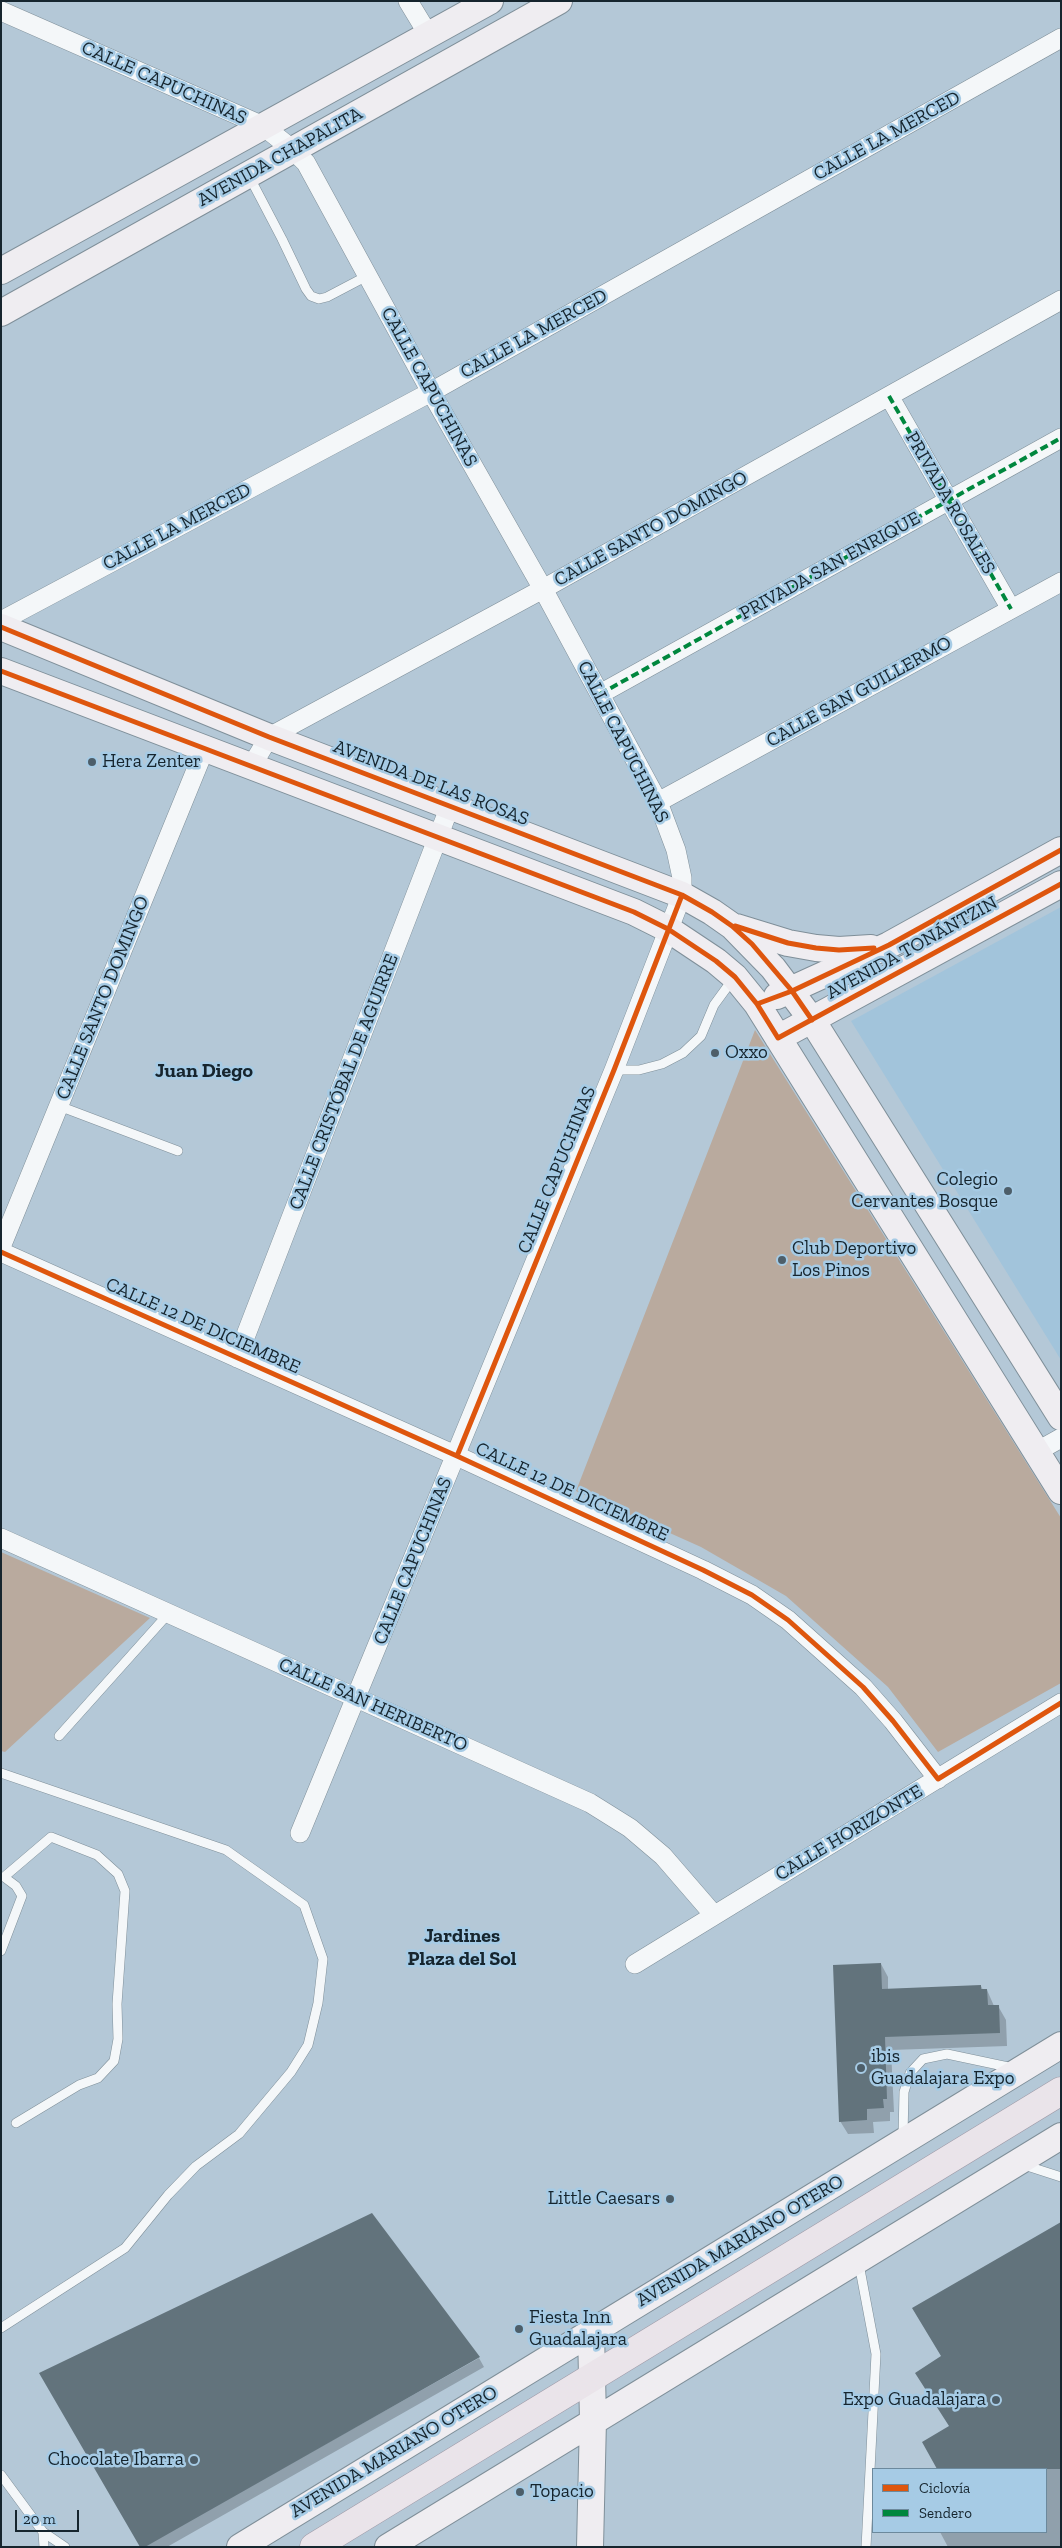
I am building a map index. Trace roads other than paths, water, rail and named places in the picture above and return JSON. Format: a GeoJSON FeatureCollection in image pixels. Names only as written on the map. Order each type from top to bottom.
{"type":"FeatureCollection","features":[{"type":"Feature","properties":{"kind":"main road","name":"AVENIDA MARIANO OTERO"},"geometry":{"type":"LineString","coordinates":[[314,2547],[1061,2091]]}},
{"type":"Feature","properties":{"kind":"street"},"geometry":{"type":"LineString","coordinates":[[408,1],[428,34]]}},
{"type":"Feature","properties":{"kind":"street","name":"AVENIDA CHAPALITA"},"geometry":{"type":"LineString","coordinates":[[1,271],[490,1]]}},
{"type":"Feature","properties":{"kind":"street","name":"AVENIDA CHAPALITA"},"geometry":{"type":"LineString","coordinates":[[1,313],[559,1]]}},
{"type":"Feature","properties":{"kind":"street","name":"CALLE CAPUCHINAS"},"geometry":{"type":"LineString","coordinates":[[1,11],[263,126],[306,163],[431,392],[543,589],[658,802],[676,850],[682,878],[682,895],[614,1070],[457,1456],[300,1833]]}},
{"type":"Feature","properties":{"kind":"street","name":"CALLE LA MERCED"},"geometry":{"type":"LineString","coordinates":[[1,621],[431,392],[1061,38]]}},
{"type":"Feature","properties":{"kind":"street","name":"CALLE SANTO DOMINGO"},"geometry":{"type":"LineString","coordinates":[[269,737],[543,589],[1061,300]]}},
{"type":"Feature","properties":{"kind":"street","name":"PRIVADA ROSALES"},"geometry":{"type":"LineString","coordinates":[[889,396],[1011,609]]}},
{"type":"Feature","properties":{"kind":"street","name":"PRIVADA SAN ENRIQUE"},"geometry":{"type":"LineString","coordinates":[[600,694],[1061,438]]}},
{"type":"Feature","properties":{"kind":"street","name":"CALLE SAN GUILLERMO"},"geometry":{"type":"LineString","coordinates":[[658,802],[1061,582]]}},
{"type":"Feature","properties":{"kind":"street","name":"AVENIDA DE LAS ROSAS"},"geometry":{"type":"LineString","coordinates":[[1,627],[269,737],[682,895],[732,926],[768,962],[792,990],[1061,1417]]}},
{"type":"Feature","properties":{"kind":"street"},"geometry":{"type":"LineString","coordinates":[[1,671],[634,912],[668,929],[716,961],[734,977],[757,1004],[1061,1491]]}},
{"type":"Feature","properties":{"kind":"street"},"geometry":{"type":"LineString","coordinates":[[251,767],[269,737]]}},
{"type":"Feature","properties":{"kind":"street","name":"CALLE SANTO DOMINGO"},"geometry":{"type":"LineString","coordinates":[[1,1247],[205,748]]}},
{"type":"Feature","properties":{"kind":"street","name":"CALLE CRISTÓBAL DE AGUIRRE"},"geometry":{"type":"LineString","coordinates":[[237,1358],[439,839],[450,806]]}},
{"type":"Feature","properties":{"kind":"street","name":"AVENIDA TONÁNTZIN"},"geometry":{"type":"LineString","coordinates":[[757,1004],[792,990],[889,945],[1061,850]]}},
{"type":"Feature","properties":{"kind":"street","name":"AVENIDA TONÁNTZIN"},"geometry":{"type":"LineString","coordinates":[[778,1038],[1061,884]]}},
{"type":"Feature","properties":{"kind":"street"},"geometry":{"type":"LineString","coordinates":[[732,926],[788,943],[816,948],[861,950],[889,945]]}},
{"type":"Feature","properties":{"kind":"street","name":"CALLE 12 DE DICIEMBRE"},"geometry":{"type":"LineString","coordinates":[[1,1252],[457,1456],[703,1570],[752,1595],[788,1620],[862,1687],[893,1721],[938,1779]]}},
{"type":"Feature","properties":{"kind":"street"},"geometry":{"type":"LineString","coordinates":[[1036,1452],[1061,1438]]}},
{"type":"Feature","properties":{"kind":"street","name":"CALLE SAN HERIBERTO"},"geometry":{"type":"LineString","coordinates":[[1,1538],[590,1804],[630,1828],[663,1856],[714,1915]]}},
{"type":"Feature","properties":{"kind":"street","name":"CALLE HORIZONTE"},"geometry":{"type":"LineString","coordinates":[[635,1964],[1061,1704]]}},
{"type":"Feature","properties":{"kind":"street","name":"AVENIDA MARIANO OTERO"},"geometry":{"type":"LineString","coordinates":[[240,2547],[1061,2044]]}},
{"type":"Feature","properties":{"kind":"street"},"geometry":{"type":"LineString","coordinates":[[388,2547],[592,2420],[1061,2136]]}},
{"type":"Feature","properties":{"kind":"street"},"geometry":{"type":"LineString","coordinates":[[591,2332],[592,2546]]}},
{"type":"Feature","properties":{"kind":"lane"},"geometry":{"type":"LineString","coordinates":[[248,174],[311,296],[319,299],[327,297],[367,276]]}},
{"type":"Feature","properties":{"kind":"lane"},"geometry":{"type":"LineString","coordinates":[[614,1070],[639,1070],[662,1064],[683,1053],[701,1036],[714,1005],[734,977]]}},
{"type":"Feature","properties":{"kind":"lane"},"geometry":{"type":"LineString","coordinates":[[59,1106],[178,1151]]}},
{"type":"Feature","properties":{"kind":"lane"},"geometry":{"type":"LineString","coordinates":[[59,1736],[170,1613]]}},
{"type":"Feature","properties":{"kind":"lane"},"geometry":{"type":"LineString","coordinates":[[1,1773],[226,1850],[304,1905],[323,1959],[318,2003],[308,2045],[291,2072],[239,2134],[196,2166],[168,2195],[125,2248],[1,2328]]}},
{"type":"Feature","properties":{"kind":"lane"},"geometry":{"type":"LineString","coordinates":[[1,1951],[22,1896],[16,1886],[2,1879],[50,1837],[97,1855],[118,1874],[125,1891],[117,2004],[118,2039],[114,2061],[98,2078],[79,2085],[16,2123]]}},
{"type":"Feature","properties":{"kind":"lane"},"geometry":{"type":"LineString","coordinates":[[903,2141],[904,2092],[910,2073],[923,2059],[947,2054],[1020,2069]]}},
{"type":"Feature","properties":{"kind":"lane"},"geometry":{"type":"LineString","coordinates":[[1017,2162],[1061,2177]]}},
{"type":"Feature","properties":{"kind":"lane"},"geometry":{"type":"LineString","coordinates":[[858,2259],[876,2354],[866,2547]]}},
{"type":"Feature","properties":{"kind":"lane"},"geometry":{"type":"LineString","coordinates":[[1,2475],[42,2532],[66,2547]]}},
{"type":"Feature","properties":{"kind":"lane"},"geometry":{"type":"LineString","coordinates":[[42,2532],[44,2547]]}},
{"type":"Feature","properties":{"kind":"place","name":"Hera Zenter"},"geometry":{"type":"Point","coordinates":[92,762]}},
{"type":"Feature","properties":{"kind":"place","name":"Oxxo"},"geometry":{"type":"Point","coordinates":[715,1053]}},
{"type":"Feature","properties":{"kind":"place","name":"Colegio Cervantes Bosque"},"geometry":{"type":"Point","coordinates":[1008,1191]}},
{"type":"Feature","properties":{"kind":"place","name":"Club Deportivo Los Pinos"},"geometry":{"type":"Point","coordinates":[782,1260]}},
{"type":"Feature","properties":{"kind":"place","name":"ibis Guadalajara Expo"},"geometry":{"type":"Point","coordinates":[861,2068]}},
{"type":"Feature","properties":{"kind":"place","name":"Little Caesars"},"geometry":{"type":"Point","coordinates":[670,2199]}},
{"type":"Feature","properties":{"kind":"place","name":"Fiesta Inn Guadalajara"},"geometry":{"type":"Point","coordinates":[519,2329]}},
{"type":"Feature","properties":{"kind":"place","name":"Expo Guadalajara"},"geometry":{"type":"Point","coordinates":[996,2400]}},
{"type":"Feature","properties":{"kind":"place","name":"Chocolate Ibarra"},"geometry":{"type":"Point","coordinates":[194,2460]}},
{"type":"Feature","properties":{"kind":"place","name":"Topacio"},"geometry":{"type":"Point","coordinates":[520,2492]}},
{"type":"Feature","properties":{"kind":"district","name":"Juan Diego"},"geometry":{"type":"Point","coordinates":[204,1071]}},
{"type":"Feature","properties":{"kind":"district","name":"Jardines Plaza del Sol"},"geometry":{"type":"Point","coordinates":[462,1948]}}]}
